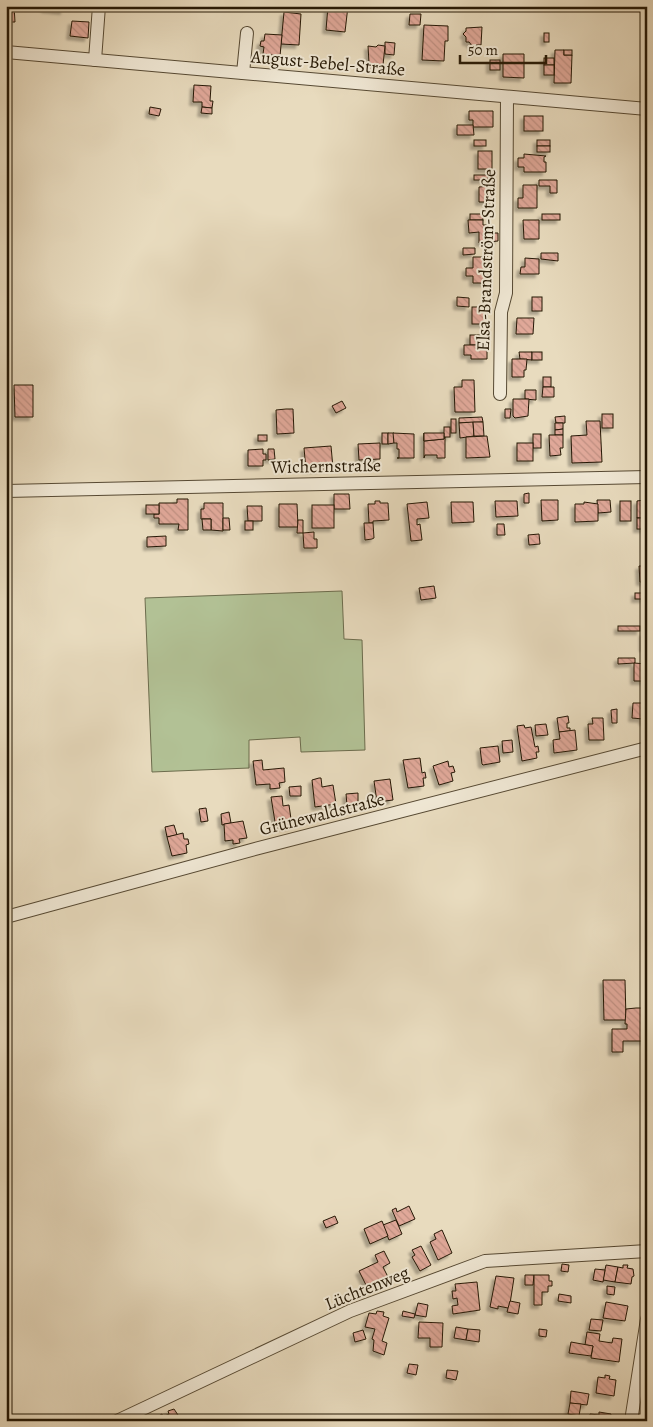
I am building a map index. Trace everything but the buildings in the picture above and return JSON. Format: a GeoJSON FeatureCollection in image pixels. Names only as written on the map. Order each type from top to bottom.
{"type":"FeatureCollection","features":[{"type":"Feature","properties":{"kind":"street"},"geometry":{"type":"LineString","coordinates":[[95,60],[99,6]]}},
{"type":"Feature","properties":{"kind":"street"},"geometry":{"type":"LineString","coordinates":[[243,73],[247,33]]}},
{"type":"Feature","properties":{"kind":"street","name":"August-Bebel-Straße"},"geometry":{"type":"LineString","coordinates":[[6,52],[647,109]]}},
{"type":"Feature","properties":{"kind":"street","name":"Elsa-Brandström-Straße"},"geometry":{"type":"LineString","coordinates":[[500,394],[501,312],[506,294],[506,97]]}},
{"type":"Feature","properties":{"kind":"street","name":"Wichernstraße"},"geometry":{"type":"LineString","coordinates":[[6,490],[647,477]]}},
{"type":"Feature","properties":{"kind":"street","name":"Grünewaldstraße"},"geometry":{"type":"LineString","coordinates":[[6,917],[255,849],[647,748]]}},
{"type":"Feature","properties":{"kind":"street","name":"Lüchtenweg"},"geometry":{"type":"LineString","coordinates":[[117,1421],[350,1312],[485,1261],[647,1251]]}},
{"type":"Feature","properties":{"kind":"street"},"geometry":{"type":"LineString","coordinates":[[634,1420],[647,1319]]}},
{"type":"Feature","properties":{"kind":"green space"},"geometry":{"type":"Polygon","coordinates":[[[342,591],[344,639],[362,640],[365,750],[301,752],[300,737],[249,740],[249,768],[152,772],[145,598],[342,591]]]}}]}
